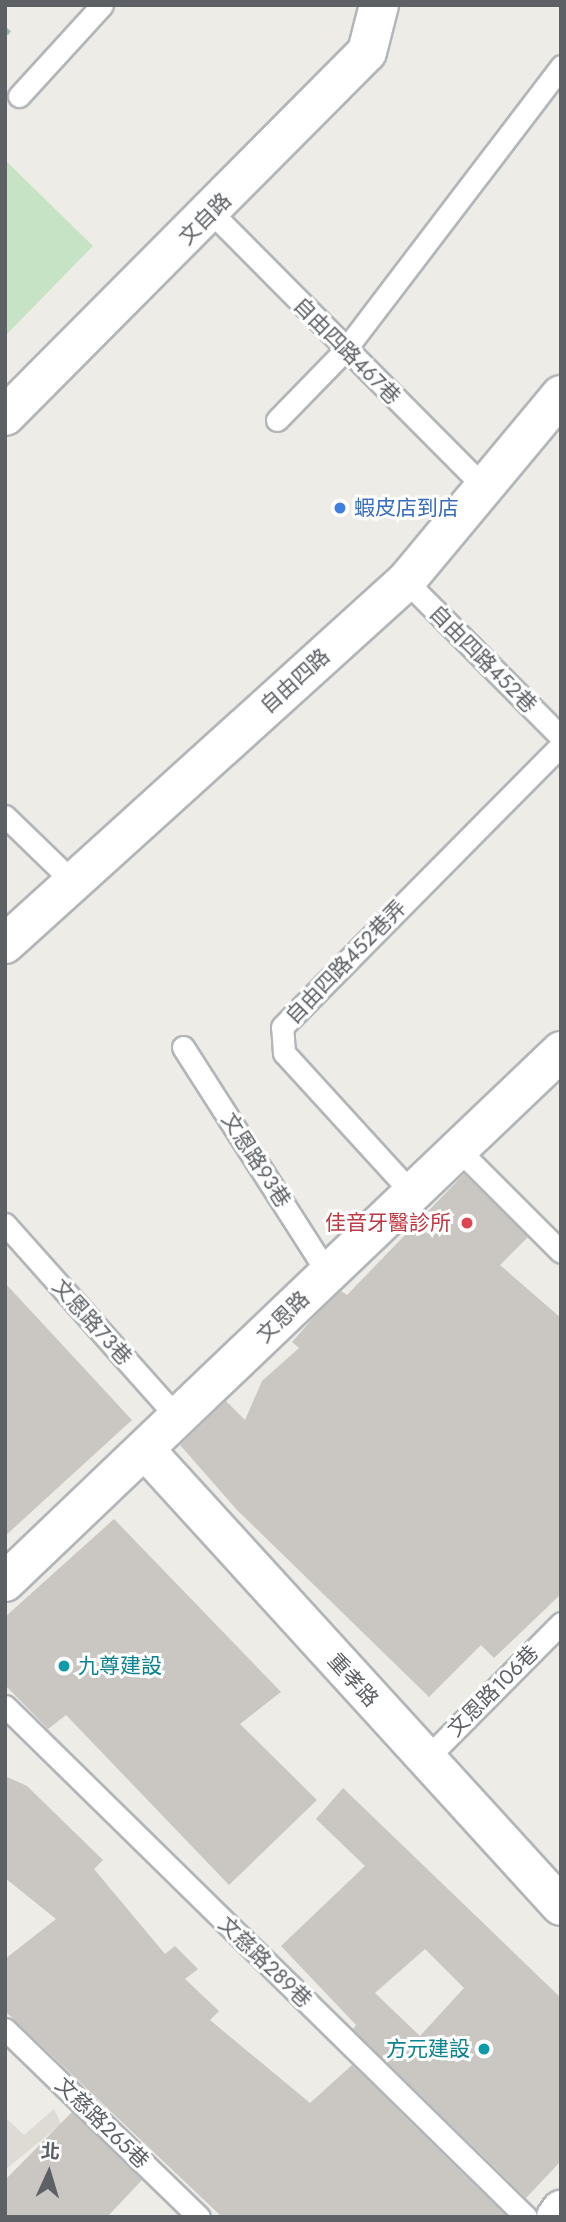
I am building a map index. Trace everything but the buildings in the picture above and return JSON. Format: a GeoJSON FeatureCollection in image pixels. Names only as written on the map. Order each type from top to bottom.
{"type":"FeatureCollection","features":[{"type":"Feature","properties":{"kind":"street","name":"文自路"},"geometry":{"type":"LineString","coordinates":[[5,416],[212,213],[368,52],[379,5]]}},
{"type":"Feature","properties":{"kind":"street","name":"自由四路"},"geometry":{"type":"LineString","coordinates":[[5,944],[406,580],[561,395]]}},
{"type":"Feature","properties":{"kind":"street","name":"文恩路"},"geometry":{"type":"LineString","coordinates":[[5,1583],[147,1452],[456,1147],[561,1051]]}},
{"type":"Feature","properties":{"kind":"street","name":"重孝路"},"geometry":{"type":"LineString","coordinates":[[147,1452],[425,1760],[561,1906]]}},
{"type":"Feature","properties":{"kind":"street"},"geometry":{"type":"LineString","coordinates":[[556,2217],[561,2210]]}},
{"type":"Feature","properties":{"kind":"lane"},"geometry":{"type":"LineString","coordinates":[[19,96],[102,5]]}},
{"type":"Feature","properties":{"kind":"lane"},"geometry":{"type":"LineString","coordinates":[[277,420],[345,350],[561,66]]}},
{"type":"Feature","properties":{"kind":"lane","name":"自由四路467巷"},"geometry":{"type":"LineString","coordinates":[[212,213],[484,488]]}},
{"type":"Feature","properties":{"kind":"lane","name":"自由四路452巷"},"geometry":{"type":"LineString","coordinates":[[406,580],[561,737]]}},
{"type":"Feature","properties":{"kind":"lane","name":"自由四路452巷弄"},"geometry":{"type":"LineString","coordinates":[[411,1192],[285,1053],[282,1027],[561,746]]}},
{"type":"Feature","properties":{"kind":"lane"},"geometry":{"type":"LineString","coordinates":[[5,816],[73,882]]}},
{"type":"Feature","properties":{"kind":"lane","name":"文恩路93巷"},"geometry":{"type":"LineString","coordinates":[[183,1047],[328,1273]]}},
{"type":"Feature","properties":{"kind":"lane"},"geometry":{"type":"LineString","coordinates":[[456,1147],[561,1252]]}},
{"type":"Feature","properties":{"kind":"lane","name":"文恩路73巷"},"geometry":{"type":"LineString","coordinates":[[5,1224],[179,1419]]}},
{"type":"Feature","properties":{"kind":"lane","name":"文恩路106巷"},"geometry":{"type":"LineString","coordinates":[[425,1760],[561,1623]]}},
{"type":"Feature","properties":{"kind":"lane","name":"文慈路289巷"},"geometry":{"type":"LineString","coordinates":[[5,1706],[526,2217]]}},
{"type":"Feature","properties":{"kind":"lane","name":"文慈路265巷"},"geometry":{"type":"LineString","coordinates":[[5,2029],[199,2217]]}},
{"type":"Feature","properties":{"kind":"shaded area"},"geometry":{"type":"Polygon","coordinates":[[[54,2109],[61,2124],[5,2170],[5,2117],[24,2135],[54,2109]]]}},
{"type":"Feature","properties":{"kind":"green space"},"geometry":{"type":"Polygon","coordinates":[[[5,162],[93,246],[5,336],[5,162]]]}},
{"type":"Feature","properties":{"kind":"place","name":"蝦皮店到店"},"geometry":{"type":"Point","coordinates":[340,508]}},
{"type":"Feature","properties":{"kind":"place","name":"佳音牙醫診所"},"geometry":{"type":"Point","coordinates":[467,1223]}},
{"type":"Feature","properties":{"kind":"place","name":"九尊建設"},"geometry":{"type":"Point","coordinates":[64,1666]}},
{"type":"Feature","properties":{"kind":"place","name":"方元建設"},"geometry":{"type":"Point","coordinates":[484,2049]}}]}
